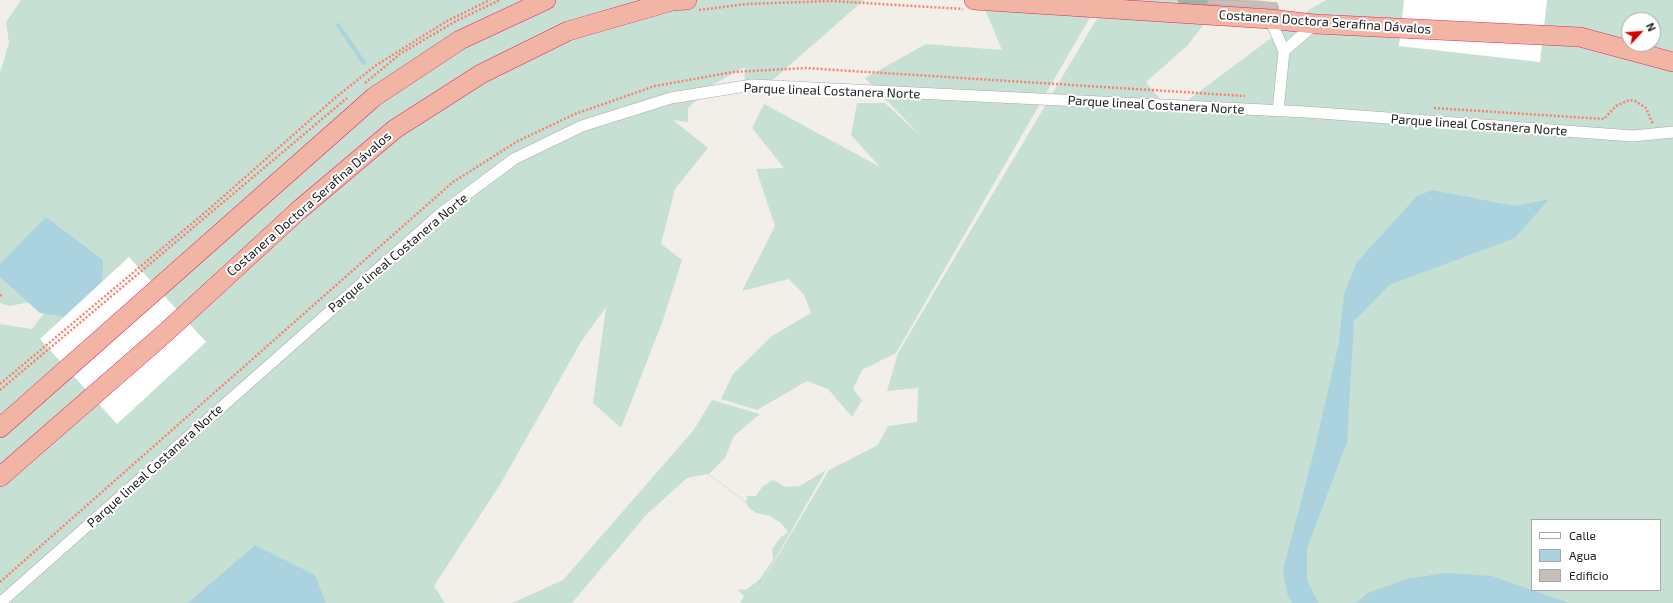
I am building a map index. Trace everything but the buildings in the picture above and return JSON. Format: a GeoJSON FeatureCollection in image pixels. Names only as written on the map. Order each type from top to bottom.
{"type":"FeatureCollection","features":[{"type":"Feature","properties":{"kind":"highway"},"geometry":{"type":"LineString","coordinates":[[0,428],[374,97],[460,40],[546,0]]}},
{"type":"Feature","properties":{"kind":"highway","name":"Costanera Doctora Serafina Dávalos"},"geometry":{"type":"LineString","coordinates":[[0,477],[160,337],[299,210],[395,129],[481,74],[568,31],[672,1],[687,0]]}},
{"type":"Feature","properties":{"kind":"highway","name":"Costanera Doctora Serafina Dávalos"},"geometry":{"type":"LineString","coordinates":[[974,0],[1270,19],[1315,24],[1510,32],[1580,37],[1672,61]]}},
{"type":"Feature","properties":{"kind":"street"},"geometry":{"type":"LineString","coordinates":[[1270,19],[1284,51],[1278,111]]}},
{"type":"Feature","properties":{"kind":"street"},"geometry":{"type":"LineString","coordinates":[[1284,51],[1315,24]]}},
{"type":"Feature","properties":{"kind":"street","name":"Parque lineal Costanera Norte"},"geometry":{"type":"LineString","coordinates":[[0,603],[440,214],[514,159],[582,126],[671,98],[752,85],[1278,111],[1633,136],[1673,132]]}},
{"type":"Feature","properties":{"kind":"path"},"geometry":{"type":"LineString","coordinates":[[0,384],[118,286],[375,66],[447,21],[490,0]]}},
{"type":"Feature","properties":{"kind":"path"},"geometry":{"type":"LineString","coordinates":[[0,582],[453,182],[518,141],[575,114],[655,86],[733,72],[805,68],[1248,96]]}},
{"type":"Feature","properties":{"kind":"path"},"geometry":{"type":"LineString","coordinates":[[1430,108],[1604,119],[1616,106],[1629,100],[1646,108],[1654,126],[1654,134]]}},
{"type":"Feature","properties":{"kind":"path"},"geometry":{"type":"LineString","coordinates":[[0,390],[69,334],[118,291]]}},
{"type":"Feature","properties":{"kind":"green space"},"geometry":{"type":"Polygon","coordinates":[[[21,0],[864,0],[766,86],[744,90],[745,67],[714,84],[688,108],[688,122],[673,120],[708,148],[675,189],[661,244],[682,260],[663,320],[621,428],[593,403],[606,307],[581,342],[501,483],[434,586],[445,603],[0,603],[0,324],[32,329],[64,287],[36,301],[9,306],[0,303],[0,73],[9,43],[6,22],[21,0]]]}},
{"type":"Feature","properties":{"kind":"green space"},"geometry":{"type":"Polygon","coordinates":[[[981,0],[1100,0],[896,353],[862,370],[853,389],[862,400],[852,417],[828,389],[807,381],[757,410],[721,399],[733,374],[772,336],[811,313],[804,295],[789,279],[742,291],[775,226],[756,169],[784,168],[752,128],[764,104],[880,167],[851,135],[857,103],[885,103],[922,137],[865,78],[926,44],[1002,50],[981,0]]]}},
{"type":"Feature","properties":{"kind":"green space"},"geometry":{"type":"Polygon","coordinates":[[[1108,0],[1223,0],[1187,46],[1146,82],[1160,99],[1188,100],[1309,10],[1326,0],[1673,0],[1673,603],[740,603],[744,596],[738,590],[747,589],[759,580],[773,560],[772,549],[781,537],[788,532],[781,523],[770,516],[756,513],[749,508],[746,503],[708,474],[687,478],[646,515],[572,603],[512,603],[563,580],[693,431],[712,400],[760,414],[734,436],[725,458],[709,474],[746,502],[747,496],[756,496],[762,487],[773,480],[786,487],[800,486],[826,470],[757,591],[829,470],[878,445],[888,426],[917,422],[918,388],[887,391],[898,353],[1108,0]]]}},
{"type":"Feature","properties":{"kind":"water"},"geometry":{"type":"Polygon","coordinates":[[[1432,190],[1515,206],[1549,199],[1515,238],[1389,285],[1354,321],[1347,442],[1307,548],[1307,581],[1319,603],[1292,603],[1287,593],[1283,570],[1314,452],[1339,342],[1344,294],[1357,262],[1417,196],[1432,190]]]}},
{"type":"Feature","properties":{"kind":"water"},"geometry":{"type":"Polygon","coordinates":[[[46,217],[103,260],[102,301],[81,319],[40,313],[0,277],[0,264],[46,217]]]}},
{"type":"Feature","properties":{"kind":"water"},"geometry":{"type":"Polygon","coordinates":[[[255,545],[315,575],[326,603],[188,603],[255,545]]]}},
{"type":"Feature","properties":{"kind":"water"},"geometry":{"type":"Polygon","coordinates":[[[1446,573],[1492,576],[1531,590],[1531,591],[1569,603],[1356,603],[1368,593],[1406,579],[1446,573]]]}},
{"type":"Feature","properties":{"kind":"pier"},"geometry":{"type":"Polygon","coordinates":[[[1404,0],[1547,0],[1540,62],[1399,46],[1404,0]]]}},
{"type":"Feature","properties":{"kind":"pier"},"geometry":{"type":"Polygon","coordinates":[[[129,257],[206,342],[117,424],[40,339],[129,257]]]}},
{"type":"Feature","properties":{"kind":"waterway"},"geometry":{"type":"LineString","coordinates":[[338,25],[364,63]]}}]}
